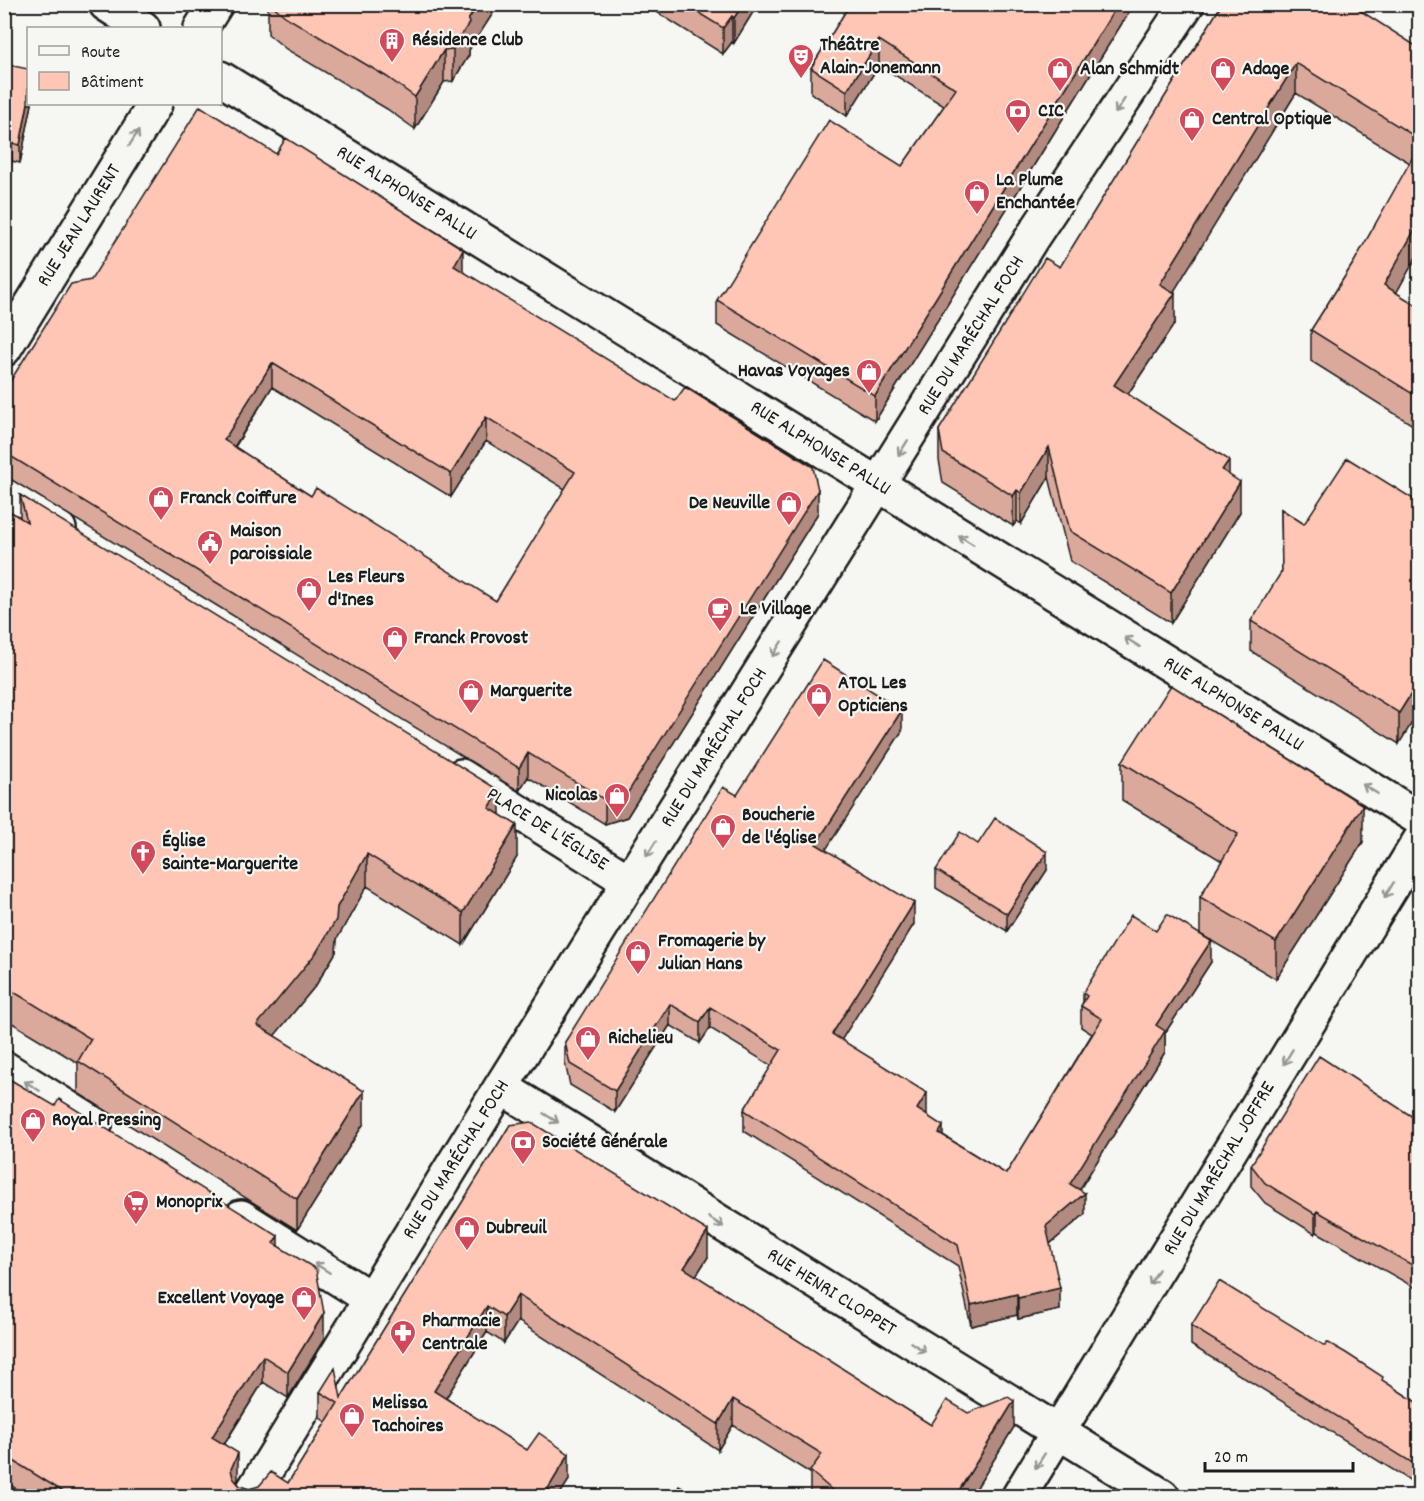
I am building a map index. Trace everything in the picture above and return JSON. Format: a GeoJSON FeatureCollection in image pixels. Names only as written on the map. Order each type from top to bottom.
{"type":"FeatureCollection","features":[{"type":"Feature","properties":{"kind":"street"},"geometry":{"type":"LineString","coordinates":[[106,4],[141,27]]}},
{"type":"Feature","properties":{"kind":"street"},"geometry":{"type":"LineString","coordinates":[[202,27],[216,4]]}},
{"type":"Feature","properties":{"kind":"street","name":"RUE DU MARÉCHAL FOCH"},"geometry":{"type":"LineString","coordinates":[[250,1497],[501,1088],[1033,236],[1187,4]]}},
{"type":"Feature","properties":{"kind":"street","name":"RUE ALPHONSE PALLU"},"geometry":{"type":"LineString","coordinates":[[222,79],[1419,819]]}},
{"type":"Feature","properties":{"kind":"street","name":"RUE JEAN LAURENT"},"geometry":{"type":"LineString","coordinates":[[4,349],[154,105]]}},
{"type":"Feature","properties":{"kind":"street"},"geometry":{"type":"LineString","coordinates":[[4,495],[86,545]]}},
{"type":"Feature","properties":{"kind":"street","name":"PLACE DE L'ÉGLISE"},"geometry":{"type":"LineString","coordinates":[[433,759],[630,882]]}},
{"type":"Feature","properties":{"kind":"street","name":"RUE DU MARÉCHAL JOFFRE"},"geometry":{"type":"LineString","coordinates":[[1018,1497],[1059,1434],[1419,840]]}},
{"type":"Feature","properties":{"kind":"street"},"geometry":{"type":"LineString","coordinates":[[4,1068],[116,1138]]}},
{"type":"Feature","properties":{"kind":"street","name":"RUE HENRI CLOPPET"},"geometry":{"type":"LineString","coordinates":[[501,1088],[1162,1497]]}},
{"type":"Feature","properties":{"kind":"street"},"geometry":{"type":"LineString","coordinates":[[216,1201],[371,1299]]}},
{"type":"Feature","properties":{"kind":"building","name":"Résidence Club"},"geometry":{"type":"Polygon","coordinates":[[[271,4],[478,4],[453,49],[444,50],[415,97],[387,77],[286,17],[271,4]]]}},
{"type":"Feature","properties":{"kind":"building"},"geometry":{"type":"Polygon","coordinates":[[[684,4],[743,4],[734,18],[732,16],[723,28],[684,4]]]}},
{"type":"Feature","properties":{"kind":"building"},"geometry":{"type":"Polygon","coordinates":[[[850,4],[1118,4],[875,396],[717,300],[829,120],[902,166],[956,89],[879,40],[847,91],[811,68],[850,4]]]}},
{"type":"Feature","properties":{"kind":"building"},"geometry":{"type":"Polygon","coordinates":[[[1222,4],[1350,4],[1419,48],[1419,139],[1296,63],[1160,284],[1175,293],[1114,385],[1229,460],[1222,470],[1240,482],[1171,593],[1070,531],[1049,447],[1021,493],[1017,490],[1013,496],[943,453],[939,430],[1045,258],[1060,267],[1222,4]]]}},
{"type":"Feature","properties":{"kind":"building"},"geometry":{"type":"Polygon","coordinates":[[[4,64],[27,69],[28,105],[20,145],[12,143],[4,173],[4,64]]]}},
{"type":"Feature","properties":{"kind":"building"},"geometry":{"type":"Polygon","coordinates":[[[200,106],[276,154],[286,138],[463,249],[454,266],[675,401],[685,387],[813,467],[818,490],[627,794],[605,800],[528,753],[519,768],[7,454],[4,442],[4,391],[71,284],[91,280],[200,106]],[[272,363],[224,440],[311,496],[316,488],[496,601],[575,472],[486,417],[451,474],[272,363]]]}},
{"type":"Feature","properties":{"kind":"building"},"geometry":{"type":"Polygon","coordinates":[[[1419,146],[1419,222],[1384,285],[1419,307],[1419,398],[1311,330],[1354,262],[1419,146]]]}},
{"type":"Feature","properties":{"kind":"building"},"geometry":{"type":"Polygon","coordinates":[[[1347,458],[1418,502],[1419,500],[1419,681],[1399,713],[1251,621],[1282,571],[1281,509],[1304,524],[1347,458]]]}},
{"type":"Feature","properties":{"kind":"building"},"geometry":{"type":"Polygon","coordinates":[[[20,495],[500,791],[489,808],[517,825],[463,913],[367,854],[337,907],[336,920],[316,953],[257,1025],[364,1091],[297,1199],[78,1061],[91,1039],[4,986],[4,508],[27,522],[20,495]]]}},
{"type":"Feature","properties":{"kind":"building"},"geometry":{"type":"Polygon","coordinates":[[[823,660],[902,710],[816,844],[914,903],[832,1034],[927,1093],[917,1109],[943,1126],[939,1133],[1006,1174],[1102,1019],[1081,1006],[1087,996],[1083,993],[1131,915],[1156,931],[1167,914],[1211,941],[1156,1025],[1165,1031],[1070,1184],[1085,1193],[1046,1226],[1060,1288],[1018,1298],[1017,1294],[971,1305],[958,1245],[744,1110],[781,1050],[710,1007],[700,1022],[670,1004],[615,1091],[570,1064],[565,1042],[723,787],[737,795],[823,660]]]}},
{"type":"Feature","properties":{"kind":"building"},"geometry":{"type":"Polygon","coordinates":[[[1171,685],[1363,805],[1276,942],[1200,897],[1238,834],[1122,762],[1171,685]]]}},
{"type":"Feature","properties":{"kind":"building"},"geometry":{"type":"Polygon","coordinates":[[[995,818],[1047,852],[1007,914],[936,870],[960,832],[978,844],[995,818]]]}},
{"type":"Feature","properties":{"kind":"building"},"geometry":{"type":"Polygon","coordinates":[[[1319,1056],[1419,1121],[1419,1269],[1317,1211],[1315,1214],[1265,1183],[1251,1165],[1319,1056]]]}},
{"type":"Feature","properties":{"kind":"building"},"geometry":{"type":"Polygon","coordinates":[[[4,1076],[55,1106],[59,1099],[278,1236],[273,1243],[316,1269],[324,1313],[288,1372],[263,1356],[212,1437],[238,1453],[231,1469],[233,1478],[240,1486],[249,1489],[259,1486],[271,1472],[288,1483],[338,1403],[320,1392],[335,1368],[341,1398],[510,1125],[531,1122],[708,1231],[684,1268],[931,1425],[947,1400],[968,1413],[1008,1397],[1014,1401],[955,1497],[840,1497],[810,1471],[822,1454],[733,1399],[718,1424],[518,1295],[504,1317],[487,1306],[434,1391],[527,1450],[539,1433],[569,1454],[543,1497],[69,1497],[4,1455],[4,1076]]]}},
{"type":"Feature","properties":{"kind":"building"},"geometry":{"type":"Polygon","coordinates":[[[1219,1281],[1325,1346],[1327,1342],[1346,1353],[1419,1404],[1419,1467],[1191,1326],[1219,1281]]]}},
{"type":"Feature","properties":{"kind":"building"},"geometry":{"type":"Polygon","coordinates":[[[679,1486],[696,1497],[672,1497],[679,1486]]]}},
{"type":"Feature","properties":{"kind":"place","name":"Résidence Club"},"geometry":{"type":"Point","coordinates":[392,64]}},
{"type":"Feature","properties":{"kind":"place","name":"Théâtre Alain-Jonemann"},"geometry":{"type":"Point","coordinates":[801,80]}},
{"type":"Feature","properties":{"kind":"place","name":"Alan Schmidt"},"geometry":{"type":"Point","coordinates":[1060,93]}},
{"type":"Feature","properties":{"kind":"place","name":"Adage"},"geometry":{"type":"Point","coordinates":[1223,93]}},
{"type":"Feature","properties":{"kind":"place","name":"CIC"},"geometry":{"type":"Point","coordinates":[1018,135]}},
{"type":"Feature","properties":{"kind":"place","name":"Central Optique"},"geometry":{"type":"Point","coordinates":[1192,143]}},
{"type":"Feature","properties":{"kind":"place","name":"La Plume Enchantée"},"geometry":{"type":"Point","coordinates":[977,216]}},
{"type":"Feature","properties":{"kind":"place","name":"Havas Voyages"},"geometry":{"type":"Point","coordinates":[869,395]}},
{"type":"Feature","properties":{"kind":"place","name":"Franck Coiffure"},"geometry":{"type":"Point","coordinates":[161,522]}},
{"type":"Feature","properties":{"kind":"place","name":"De Neuville"},"geometry":{"type":"Point","coordinates":[789,527]}},
{"type":"Feature","properties":{"kind":"place","name":"Maison paroissiale"},"geometry":{"type":"Point","coordinates":[210,566]}},
{"type":"Feature","properties":{"kind":"place","name":"Les Fleurs d'Ines"},"geometry":{"type":"Point","coordinates":[309,613]}},
{"type":"Feature","properties":{"kind":"place","name":"Le Village"},"geometry":{"type":"Point","coordinates":[720,633]}},
{"type":"Feature","properties":{"kind":"place","name":"Franck Provost"},"geometry":{"type":"Point","coordinates":[395,662]}},
{"type":"Feature","properties":{"kind":"place","name":"Marguerite"},"geometry":{"type":"Point","coordinates":[471,715]}},
{"type":"Feature","properties":{"kind":"place","name":"ATOL Les Opticiens"},"geometry":{"type":"Point","coordinates":[819,719]}},
{"type":"Feature","properties":{"kind":"place","name":"Nicolas"},"geometry":{"type":"Point","coordinates":[617,819]}},
{"type":"Feature","properties":{"kind":"place","name":"Boucherie de l'église"},"geometry":{"type":"Point","coordinates":[723,850]}},
{"type":"Feature","properties":{"kind":"place","name":"Église Sainte-Marguerite"},"geometry":{"type":"Point","coordinates":[143,876]}},
{"type":"Feature","properties":{"kind":"place","name":"Fromagerie by Julian Hans"},"geometry":{"type":"Point","coordinates":[638,976]}},
{"type":"Feature","properties":{"kind":"place","name":"Richelieu"},"geometry":{"type":"Point","coordinates":[588,1062]}},
{"type":"Feature","properties":{"kind":"place","name":"Royal Pressing"},"geometry":{"type":"Point","coordinates":[33,1144]}},
{"type":"Feature","properties":{"kind":"place","name":"Société Générale"},"geometry":{"type":"Point","coordinates":[523,1166]}},
{"type":"Feature","properties":{"kind":"place","name":"Monoprix"},"geometry":{"type":"Point","coordinates":[136,1226]}},
{"type":"Feature","properties":{"kind":"place","name":"Dubreuil"},"geometry":{"type":"Point","coordinates":[467,1252]}},
{"type":"Feature","properties":{"kind":"place","name":"Excellent Voyage"},"geometry":{"type":"Point","coordinates":[304,1322]}},
{"type":"Feature","properties":{"kind":"place","name":"Pharmacie Centrale"},"geometry":{"type":"Point","coordinates":[403,1356]}},
{"type":"Feature","properties":{"kind":"place","name":"Melissa Tachoires"},"geometry":{"type":"Point","coordinates":[352,1439]}}]}
